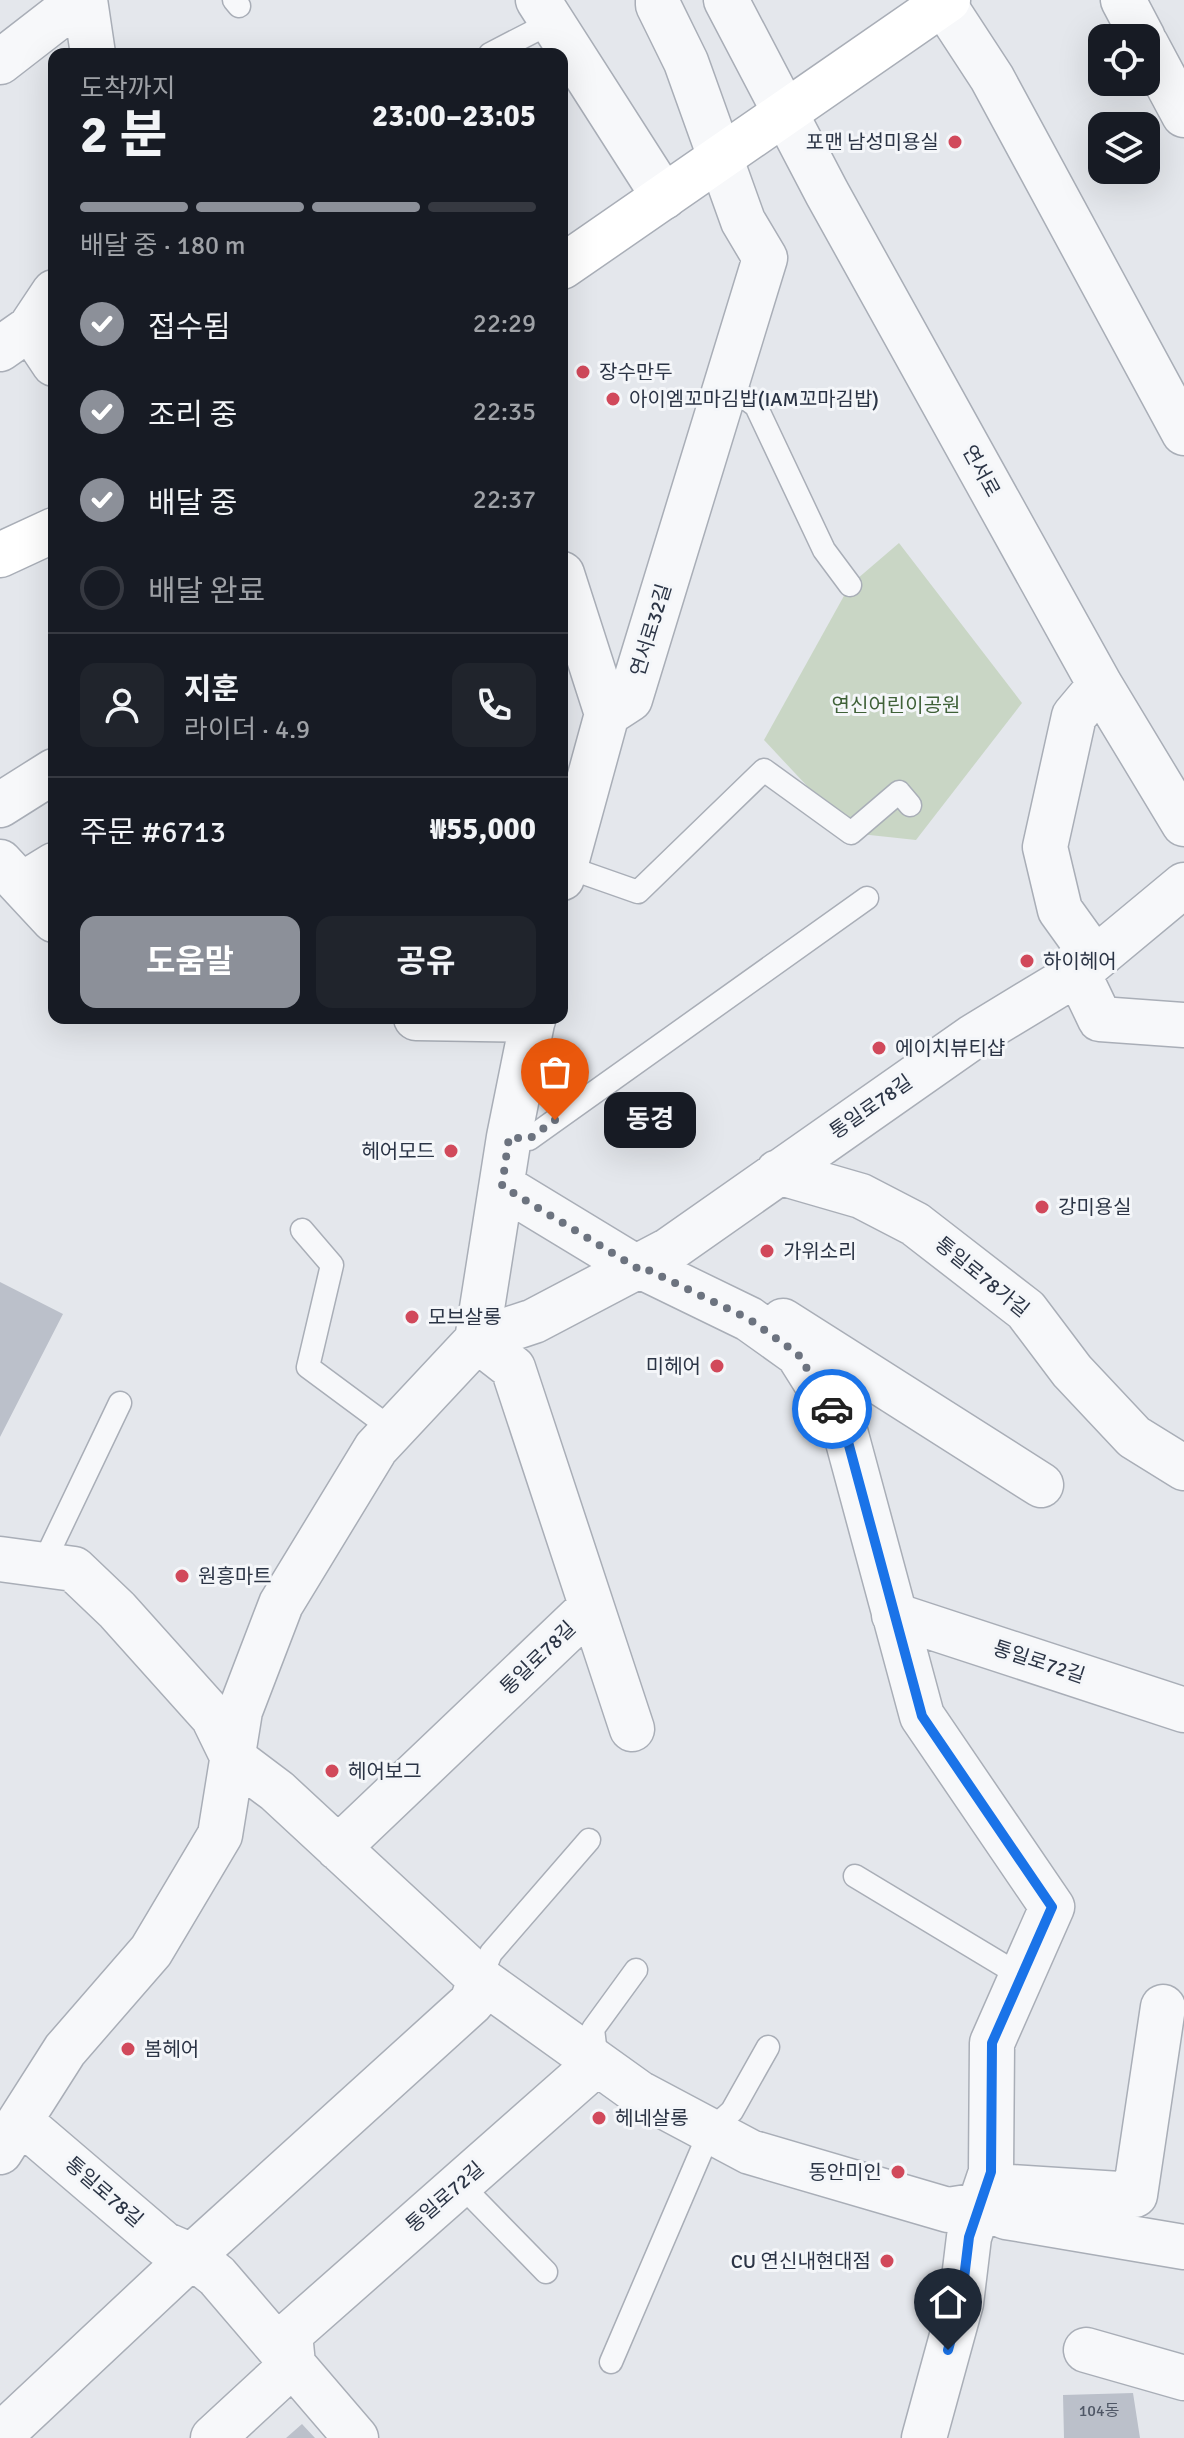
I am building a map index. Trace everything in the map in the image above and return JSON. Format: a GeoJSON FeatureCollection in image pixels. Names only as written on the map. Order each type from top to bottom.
{"type":"FeatureCollection","features":[{"type":"Feature","properties":{"kind":"main road"},"geometry":{"type":"LineString","coordinates":[[568,263],[945,2]]}},
{"type":"Feature","properties":{"kind":"main road"},"geometry":{"type":"LineString","coordinates":[[0,555],[48,533]]}},
{"type":"Feature","properties":{"kind":"street"},"geometry":{"type":"LineString","coordinates":[[0,62],[82,0],[92,48]]}},
{"type":"Feature","properties":{"kind":"street","name":"연서로32길"},"geometry":{"type":"LineString","coordinates":[[568,854],[607,714],[630,699],[765,258],[743,221],[721,157],[658,0]]}},
{"type":"Feature","properties":{"kind":"street","name":"연서로"},"geometry":{"type":"LineString","coordinates":[[726,0],[784,113],[1100,685],[1171,774],[1184,824]]}},
{"type":"Feature","properties":{"kind":"street"},"geometry":{"type":"LineString","coordinates":[[1123,0],[1136,24]]}},
{"type":"Feature","properties":{"kind":"street"},"geometry":{"type":"LineString","coordinates":[[945,2],[992,78],[1184,433]]}},
{"type":"Feature","properties":{"kind":"street"},"geometry":{"type":"LineString","coordinates":[[545,11],[664,197]]}},
{"type":"Feature","properties":{"kind":"street"},"geometry":{"type":"LineString","coordinates":[[1160,70],[1184,115]]}},
{"type":"Feature","properties":{"kind":"street"},"geometry":{"type":"LineString","coordinates":[[48,299],[15,339],[48,360]]}},
{"type":"Feature","properties":{"kind":"street"},"geometry":{"type":"LineString","coordinates":[[568,593],[607,714]]}},
{"type":"Feature","properties":{"kind":"street"},"geometry":{"type":"LineString","coordinates":[[1100,685],[1074,716],[1045,847],[1060,910],[1083,942],[1078,973],[1100,1019],[1184,1025]]}},
{"type":"Feature","properties":{"kind":"street"},"geometry":{"type":"LineString","coordinates":[[0,805],[48,775]]}},
{"type":"Feature","properties":{"kind":"street"},"geometry":{"type":"LineString","coordinates":[[26,870],[48,909]]}},
{"type":"Feature","properties":{"kind":"street","name":"통일로78길"},"geometry":{"type":"LineString","coordinates":[[293,2364],[217,2276],[192,2256],[164,2244],[10,2136],[65,2050],[151,1951],[220,1835],[240,1711],[281,1604],[376,1448],[477,1340],[534,1321],[649,1262],[974,1036],[1078,973],[1184,885]]}},
{"type":"Feature","properties":{"kind":"street"},"geometry":{"type":"LineString","coordinates":[[477,1340],[509,1137],[532,1024]]}},
{"type":"Feature","properties":{"kind":"street","name":"통일로78가길"},"geometry":{"type":"LineString","coordinates":[[778,1172],[861,1196],[915,1224],[1026,1310],[1072,1371],[1134,1437],[1184,1468]]}},
{"type":"Feature","properties":{"kind":"street"},"geometry":{"type":"LineString","coordinates":[[502,1186],[649,1262],[1041,1485]]}},
{"type":"Feature","properties":{"kind":"street"},"geometry":{"type":"LineString","coordinates":[[649,1262],[749,1319],[798,1354],[844,1427],[922,1716],[1052,1907],[992,2043],[991,2172],[969,2237],[961,2303],[924,2438]]}},
{"type":"Feature","properties":{"kind":"street","name":"통일로78길"},"geometry":{"type":"LineString","coordinates":[[338,1848],[591,1607],[513,1368],[477,1340]]}},
{"type":"Feature","properties":{"kind":"street"},"geometry":{"type":"LineString","coordinates":[[0,1559],[74,1569],[117,1610],[213,1717],[233,1758],[277,1791],[480,1979],[639,2093],[750,2152],[948,2210],[980,2205],[1011,2187],[1135,2195],[1165,2134],[1163,2007]]}},
{"type":"Feature","properties":{"kind":"street"},"geometry":{"type":"LineString","coordinates":[[591,1607],[632,1729]]}},
{"type":"Feature","properties":{"kind":"street","name":"통일로72길"},"geometry":{"type":"LineString","coordinates":[[894,1615],[1184,1710]]}},
{"type":"Feature","properties":{"kind":"street"},"geometry":{"type":"LineString","coordinates":[[0,2436],[192,2256],[472,2002],[480,1979]]}},
{"type":"Feature","properties":{"kind":"street","name":"통일로72길"},"geometry":{"type":"LineString","coordinates":[[293,2364],[290,2334],[597,2063]]}},
{"type":"Feature","properties":{"kind":"street"},"geometry":{"type":"LineString","coordinates":[[980,2205],[1006,2217],[1184,2247]]}},
{"type":"Feature","properties":{"kind":"street"},"geometry":{"type":"LineString","coordinates":[[1086,2350],[1184,2378]]}},
{"type":"Feature","properties":{"kind":"street"},"geometry":{"type":"LineString","coordinates":[[213,2438],[293,2364],[356,2438]]}},
{"type":"Feature","properties":{"kind":"lane"},"geometry":{"type":"LineString","coordinates":[[498,48],[545,11]]}},
{"type":"Feature","properties":{"kind":"lane"},"geometry":{"type":"LineString","coordinates":[[726,384],[756,406],[824,550],[850,585]]}},
{"type":"Feature","properties":{"kind":"lane","name":"연서로32길"},"geometry":{"type":"LineString","coordinates":[[568,873],[638,892],[764,770],[851,833],[899,792],[910,805]]}},
{"type":"Feature","properties":{"kind":"lane"},"geometry":{"type":"LineString","coordinates":[[509,1137],[529,1139],[867,898]]}},
{"type":"Feature","properties":{"kind":"lane"},"geometry":{"type":"LineString","coordinates":[[302,1230],[332,1265],[308,1367],[393,1430]]}},
{"type":"Feature","properties":{"kind":"lane"},"geometry":{"type":"LineString","coordinates":[[43,1564],[120,1403]]}},
{"type":"Feature","properties":{"kind":"lane"},"geometry":{"type":"LineString","coordinates":[[480,1979],[491,1953],[589,1840]]}},
{"type":"Feature","properties":{"kind":"lane"},"geometry":{"type":"LineString","coordinates":[[855,1876],[1021,1976]]}},
{"type":"Feature","properties":{"kind":"lane"},"geometry":{"type":"LineString","coordinates":[[597,2063],[593,2029],[636,1970]]}},
{"type":"Feature","properties":{"kind":"lane"},"geometry":{"type":"LineString","coordinates":[[611,2362],[652,2274],[710,2131],[732,2111],[768,2047]]}},
{"type":"Feature","properties":{"kind":"lane"},"geometry":{"type":"LineString","coordinates":[[460,2184],[546,2272]]}},
{"type":"Feature","properties":{"kind":"green space","name":"연신어린이공원"},"geometry":{"type":"Polygon","coordinates":[[[899,543],[1022,703],[916,840],[851,833],[764,740],[850,585],[899,543]]]}},
{"type":"Feature","properties":{"kind":"building"},"geometry":{"type":"Polygon","coordinates":[[[0,1282],[63,1314],[0,1437],[0,1282]]]}},
{"type":"Feature","properties":{"kind":"building"},"geometry":{"type":"Polygon","coordinates":[[[1133,2393],[1140,2438],[1064,2438],[1063,2395],[1133,2393]]]}},
{"type":"Feature","properties":{"kind":"building"},"geometry":{"type":"Polygon","coordinates":[[[302,2424],[315,2438],[286,2438],[302,2424]]]}},
{"type":"Feature","properties":{"kind":"way so far"},"geometry":{"type":"LineString","coordinates":[[555,1120],[529,1139],[509,1137],[502,1186],[637,1268],[640,1266],[749,1319],[798,1354],[832,1409]]}},
{"type":"Feature","properties":{"kind":"place","name":"포맨 남성미용실"},"geometry":{"type":"Point","coordinates":[955,142]}},
{"type":"Feature","properties":{"kind":"place","name":"장수만두"},"geometry":{"type":"Point","coordinates":[583,372]}},
{"type":"Feature","properties":{"kind":"place","name":"아이엠꼬마김밥(IAM꼬마김밥)"},"geometry":{"type":"Point","coordinates":[613,399]}},
{"type":"Feature","properties":{"kind":"place","name":"하이헤어"},"geometry":{"type":"Point","coordinates":[1027,961]}},
{"type":"Feature","properties":{"kind":"place","name":"에이치뷰티샵"},"geometry":{"type":"Point","coordinates":[879,1048]}},
{"type":"Feature","properties":{"kind":"place","name":"동경"},"geometry":{"type":"Point","coordinates":[555,1120]}},
{"type":"Feature","properties":{"kind":"place","name":"헤어모드"},"geometry":{"type":"Point","coordinates":[451,1151]}},
{"type":"Feature","properties":{"kind":"place","name":"강미용실"},"geometry":{"type":"Point","coordinates":[1042,1207]}},
{"type":"Feature","properties":{"kind":"place","name":"가위소리"},"geometry":{"type":"Point","coordinates":[767,1251]}},
{"type":"Feature","properties":{"kind":"place","name":"모브살롱"},"geometry":{"type":"Point","coordinates":[412,1317]}},
{"type":"Feature","properties":{"kind":"place","name":"미헤어"},"geometry":{"type":"Point","coordinates":[717,1366]}},
{"type":"Feature","properties":{"kind":"place","name":"원흥마트"},"geometry":{"type":"Point","coordinates":[182,1576]}},
{"type":"Feature","properties":{"kind":"place","name":"헤어보그"},"geometry":{"type":"Point","coordinates":[332,1771]}},
{"type":"Feature","properties":{"kind":"place","name":"봄헤어"},"geometry":{"type":"Point","coordinates":[128,2049]}},
{"type":"Feature","properties":{"kind":"place","name":"헤네살롱"},"geometry":{"type":"Point","coordinates":[599,2118]}},
{"type":"Feature","properties":{"kind":"place","name":"동안미인"},"geometry":{"type":"Point","coordinates":[898,2172]}},
{"type":"Feature","properties":{"kind":"place","name":"CU 연신내현대점"},"geometry":{"type":"Point","coordinates":[887,2261]}},
{"type":"Feature","properties":{"kind":"route"},"geometry":{"type":"LineString","coordinates":[[832,1409],[844,1427],[922,1716],[1052,1907],[992,2043],[991,2172],[969,2237],[961,2303],[948,2350]]}}]}
